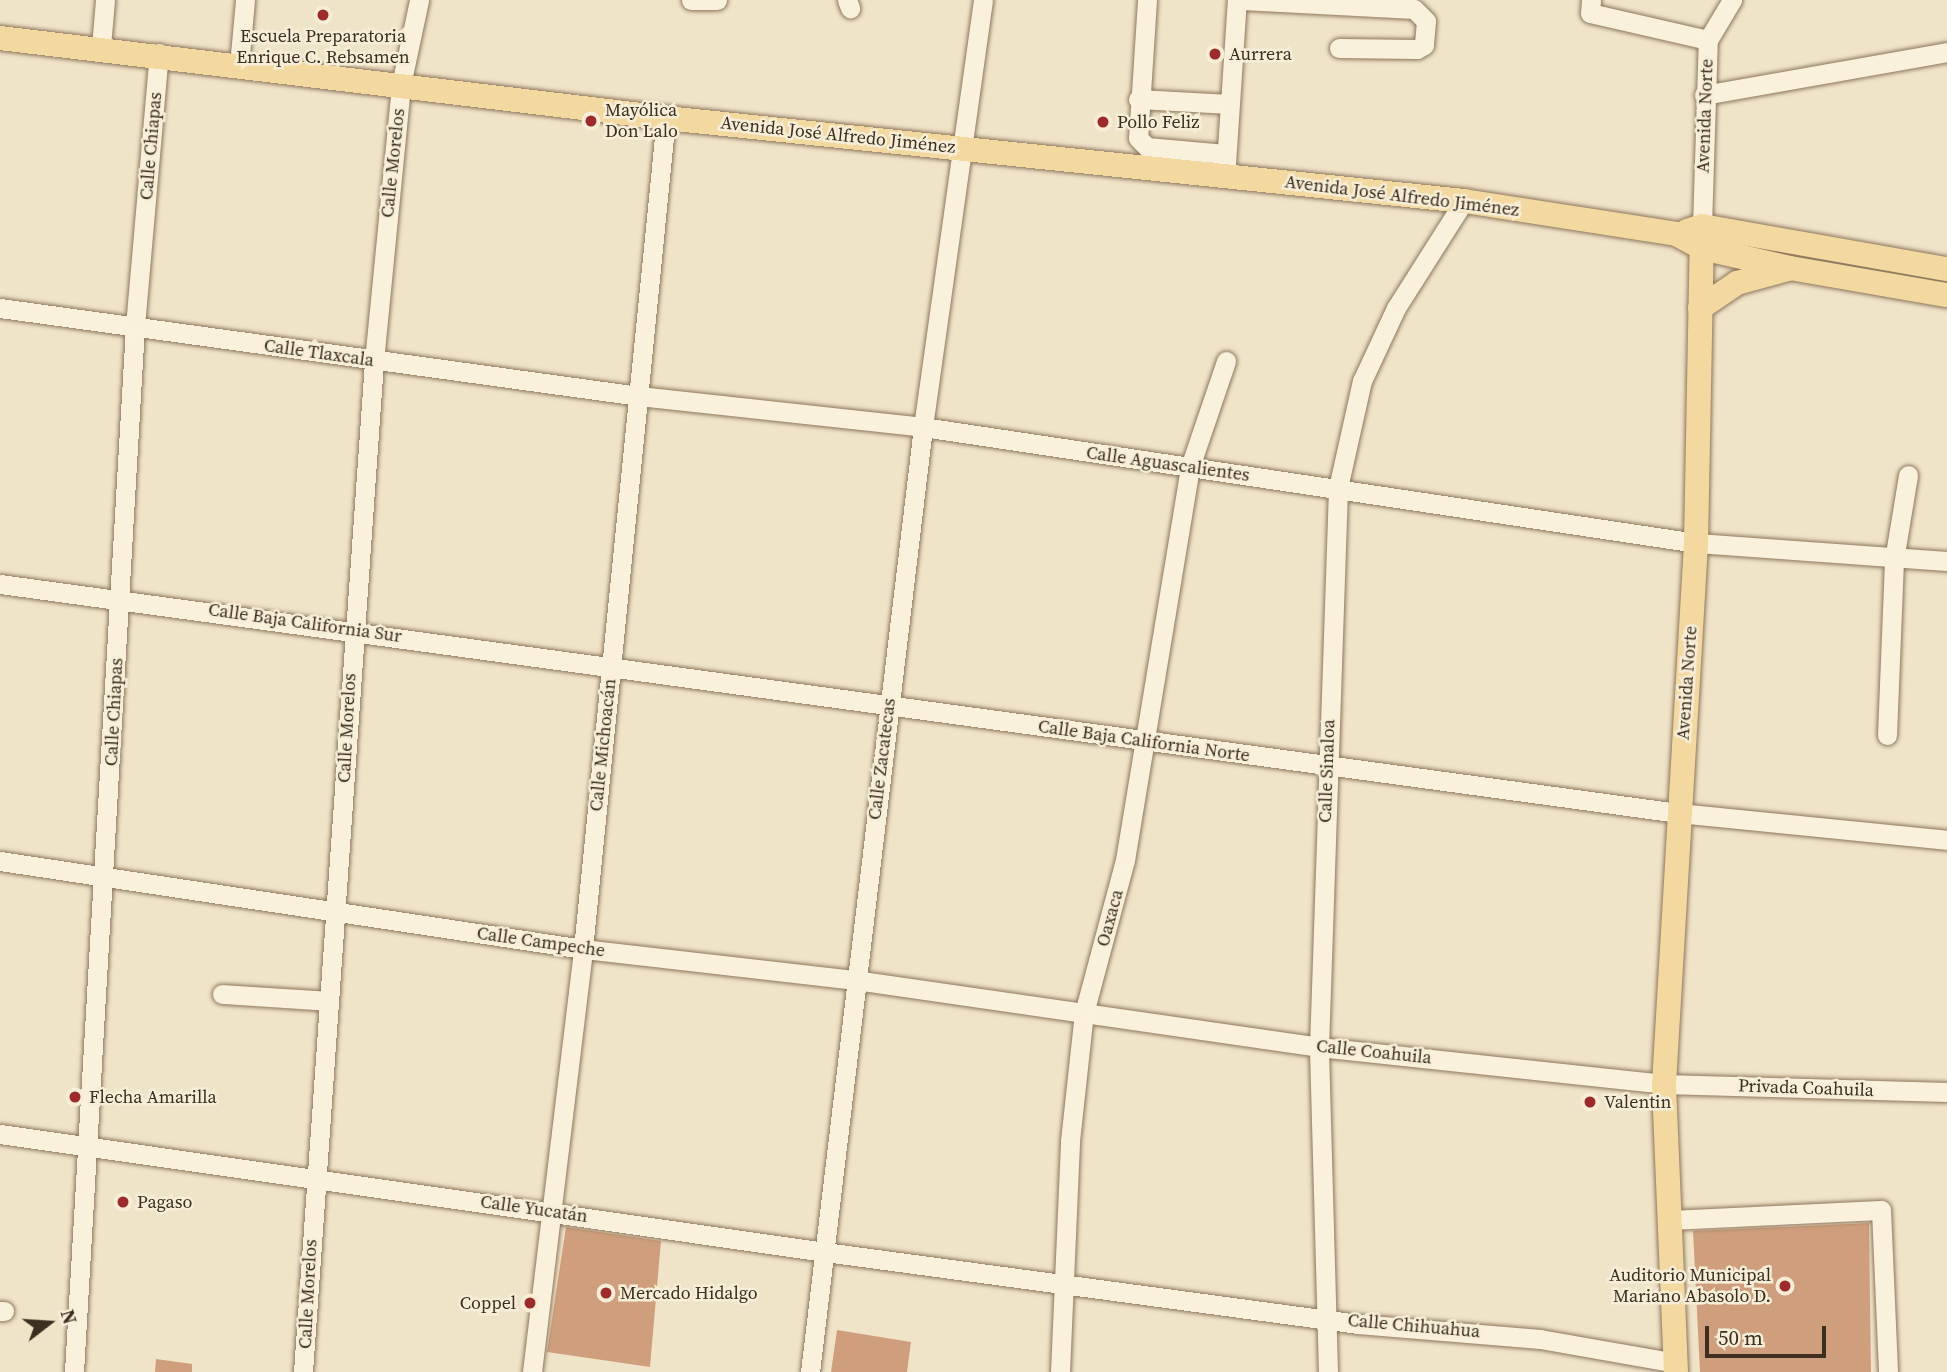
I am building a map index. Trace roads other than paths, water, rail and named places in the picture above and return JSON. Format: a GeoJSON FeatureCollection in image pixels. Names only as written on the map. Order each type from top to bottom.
{"type":"FeatureCollection","features":[{"type":"Feature","properties":{"kind":"main road","name":"Avenida José Alfredo Jiménez"},"geometry":{"type":"LineString","coordinates":[[0,38],[159,52],[239,65],[666,118],[965,148],[1226,165],[1702,237]]}},
{"type":"Feature","properties":{"kind":"main road"},"geometry":{"type":"LineString","coordinates":[[1702,237],[1790,268],[1947,295]]}},
{"type":"Feature","properties":{"kind":"main road"},"geometry":{"type":"LineString","coordinates":[[1702,237],[1947,269]]}},
{"type":"Feature","properties":{"kind":"main road","name":"Avenida Norte"},"geometry":{"type":"LineString","coordinates":[[1676,1368],[1664,1084],[1696,543],[1702,237]]}},
{"type":"Feature","properties":{"kind":"main road"},"geometry":{"type":"LineString","coordinates":[[1700,308],[1737,283],[1790,268]]}},
{"type":"Feature","properties":{"kind":"street"},"geometry":{"type":"LineString","coordinates":[[101,46],[105,0]]}},
{"type":"Feature","properties":{"kind":"street"},"geometry":{"type":"LineString","coordinates":[[239,65],[245,0]]}},
{"type":"Feature","properties":{"kind":"street","name":"Calle Morelos"},"geometry":{"type":"LineString","coordinates":[[303,1372],[353,630],[374,361],[401,85],[419,0]]}},
{"type":"Feature","properties":{"kind":"street"},"geometry":{"type":"LineString","coordinates":[[691,0],[717,0]]}},
{"type":"Feature","properties":{"kind":"street","name":"Calle Zacatecas"},"geometry":{"type":"LineString","coordinates":[[810,1372],[923,427],[965,148],[983,0]]}},
{"type":"Feature","properties":{"kind":"street"},"geometry":{"type":"LineString","coordinates":[[1147,0],[1135,128],[1147,147],[1226,165],[1240,0],[1414,9],[1426,21],[1424,45],[1417,49],[1339,48]]}},
{"type":"Feature","properties":{"kind":"street","name":"Avenida Norte"},"geometry":{"type":"LineString","coordinates":[[1702,237],[1704,95],[1708,40],[1732,0]]}},
{"type":"Feature","properties":{"kind":"street"},"geometry":{"type":"LineString","coordinates":[[1591,7],[1708,40]]}},
{"type":"Feature","properties":{"kind":"street","name":"Calle Chiapas"},"geometry":{"type":"LineString","coordinates":[[74,1372],[107,877],[135,326],[159,52]]}},
{"type":"Feature","properties":{"kind":"street"},"geometry":{"type":"LineString","coordinates":[[1704,95],[1947,52]]}},
{"type":"Feature","properties":{"kind":"street"},"geometry":{"type":"LineString","coordinates":[[1138,99],[1230,104]]}},
{"type":"Feature","properties":{"kind":"street","name":"Calle Michoacán"},"geometry":{"type":"LineString","coordinates":[[532,1372],[583,949],[666,118]]}},
{"type":"Feature","properties":{"kind":"street","name":"Calle Sinaloa"},"geometry":{"type":"LineString","coordinates":[[1328,1372],[1319,1047],[1338,488],[1362,381],[1396,308],[1464,201]]}},
{"type":"Feature","properties":{"kind":"street","name":"Calle Tlaxcala"},"geometry":{"type":"LineString","coordinates":[[0,308],[639,396]]}},
{"type":"Feature","properties":{"kind":"street","name":"Oaxaca"},"geometry":{"type":"LineString","coordinates":[[1060,1372],[1067,1283],[1070,1141],[1084,1013],[1125,860],[1190,467],[1226,361]]}},
{"type":"Feature","properties":{"kind":"street","name":"Calle Aguascalientes"},"geometry":{"type":"LineString","coordinates":[[639,396],[923,427],[1696,543],[1894,560],[1947,561]]}},
{"type":"Feature","properties":{"kind":"street"},"geometry":{"type":"LineString","coordinates":[[1887,735],[1894,560],[1908,475]]}},
{"type":"Feature","properties":{"kind":"street","name":"Calle Baja California Sur"},"geometry":{"type":"LineString","coordinates":[[0,584],[120,596],[611,664]]}},
{"type":"Feature","properties":{"kind":"street","name":"Calle Baja California Norte"},"geometry":{"type":"LineString","coordinates":[[611,664],[1143,742],[1678,813],[1947,840]]}},
{"type":"Feature","properties":{"kind":"street","name":"Calle Campeche"},"geometry":{"type":"LineString","coordinates":[[0,861],[583,949],[855,980],[1084,1013]]}},
{"type":"Feature","properties":{"kind":"street"},"geometry":{"type":"LineString","coordinates":[[222,994],[329,1001]]}},
{"type":"Feature","properties":{"kind":"street","name":"Calle Coahuila"},"geometry":{"type":"LineString","coordinates":[[1084,1013],[1319,1047],[1664,1084]]}},
{"type":"Feature","properties":{"kind":"street","name":"Privada Coahuila"},"geometry":{"type":"LineString","coordinates":[[1664,1084],[1947,1092]]}},
{"type":"Feature","properties":{"kind":"street","name":"Calle Yucatán"},"geometry":{"type":"LineString","coordinates":[[0,1134],[825,1252],[1067,1283]]}},
{"type":"Feature","properties":{"kind":"street"},"geometry":{"type":"LineString","coordinates":[[1670,1220],[1881,1210],[1888,1372]]}},
{"type":"Feature","properties":{"kind":"street","name":"Calle Chihuahua"},"geometry":{"type":"LineString","coordinates":[[1067,1283],[1325,1315],[1358,1324],[1540,1339],[1676,1368]]}},
{"type":"Feature","properties":{"kind":"place","name":"Escuela Preparatoria Enrique C. Rebsamen"},"geometry":{"type":"Point","coordinates":[323,15]}},
{"type":"Feature","properties":{"kind":"place","name":"Aurrera"},"geometry":{"type":"Point","coordinates":[1215,54]}},
{"type":"Feature","properties":{"kind":"place","name":"Mayólica Don Lalo"},"geometry":{"type":"Point","coordinates":[591,121]}},
{"type":"Feature","properties":{"kind":"place","name":"Pollo Feliz"},"geometry":{"type":"Point","coordinates":[1103,122]}},
{"type":"Feature","properties":{"kind":"place","name":"Flecha Amarilla"},"geometry":{"type":"Point","coordinates":[75,1097]}},
{"type":"Feature","properties":{"kind":"place","name":"Valentin"},"geometry":{"type":"Point","coordinates":[1590,1102]}},
{"type":"Feature","properties":{"kind":"place","name":"Pagaso"},"geometry":{"type":"Point","coordinates":[123,1202]}},
{"type":"Feature","properties":{"kind":"place","name":"Auditorio Municipal Mariano Abasolo D."},"geometry":{"type":"Point","coordinates":[1785,1286]}},
{"type":"Feature","properties":{"kind":"place","name":"Mercado Hidalgo"},"geometry":{"type":"Point","coordinates":[606,1293]}},
{"type":"Feature","properties":{"kind":"place","name":"Coppel"},"geometry":{"type":"Point","coordinates":[530,1303]}}]}
